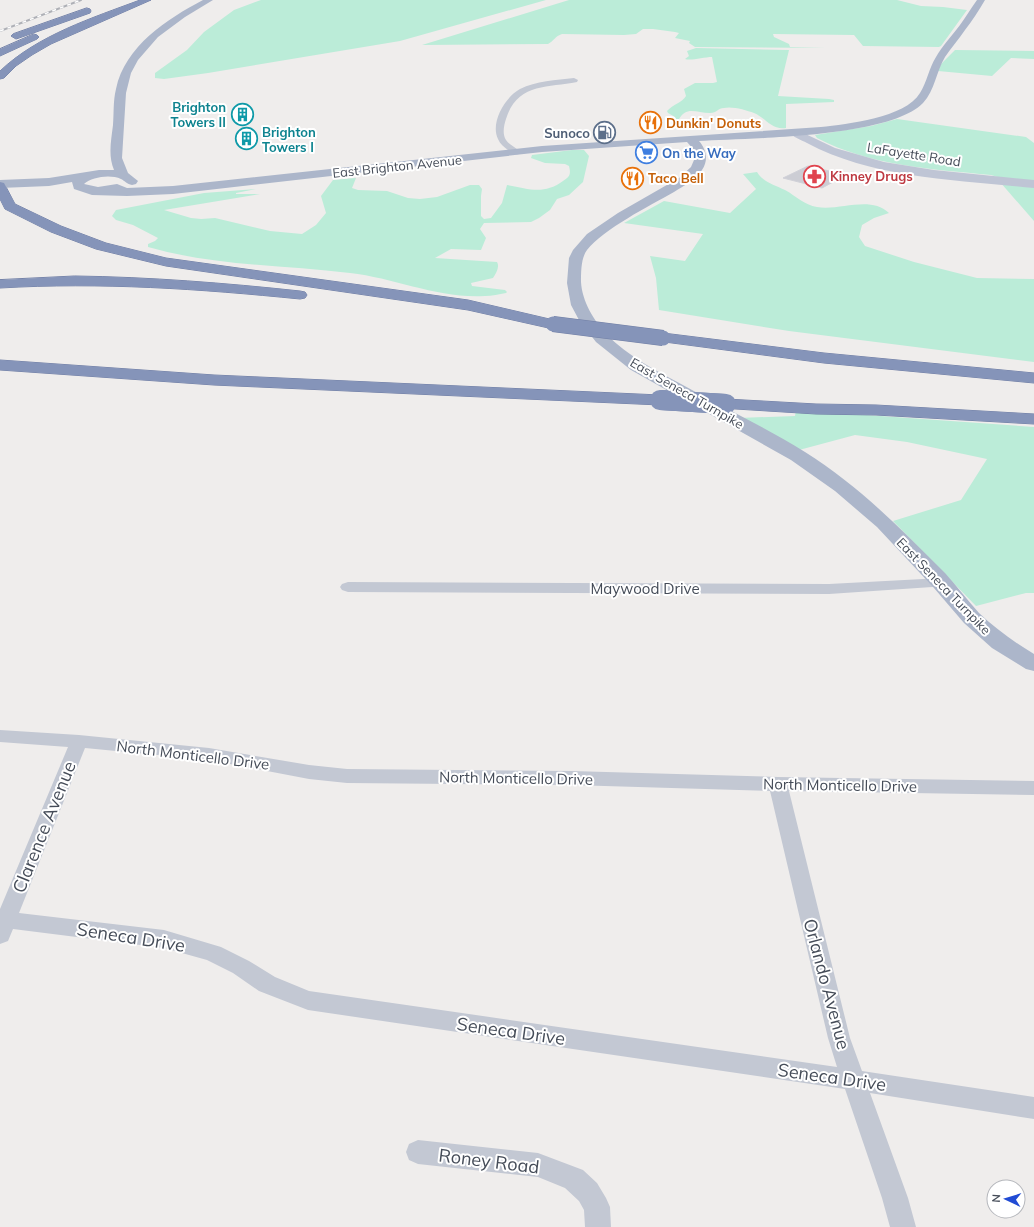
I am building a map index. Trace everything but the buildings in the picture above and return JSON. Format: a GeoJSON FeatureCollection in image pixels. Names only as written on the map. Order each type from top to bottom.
{"type":"FeatureCollection","features":[{"type":"Feature","properties":{"kind":"highway"},"geometry":{"type":"LineString","coordinates":[[0,53],[124,0]]}},
{"type":"Feature","properties":{"kind":"highway"},"geometry":{"type":"LineString","coordinates":[[0,76],[14,63],[40,47],[147,0]]}},
{"type":"Feature","properties":{"kind":"highway"},"geometry":{"type":"LineString","coordinates":[[7,39],[98,7]]}},
{"type":"Feature","properties":{"kind":"highway"},"geometry":{"type":"LineString","coordinates":[[0,185],[10,206],[56,229],[101,246],[132,255],[166,262],[468,305],[553,324]]}},
{"type":"Feature","properties":{"kind":"highway"},"geometry":{"type":"LineString","coordinates":[[0,284],[60,281],[165,284],[292,294],[553,324],[824,358],[1034,378]]}},
{"type":"Feature","properties":{"kind":"highway"},"geometry":{"type":"LineString","coordinates":[[0,365],[152,376],[303,384],[660,400],[816,409],[876,410],[1034,419]]}},
{"type":"Feature","properties":{"kind":"highway"},"geometry":{"type":"LineString","coordinates":[[0,371],[123,380],[198,383],[303,384]]}},
{"type":"Feature","properties":{"kind":"main road"},"geometry":{"type":"LineString","coordinates":[[103,190],[119,187],[128,182],[116,161],[121,88],[133,60],[148,42],[164,28],[209,0]]}},
{"type":"Feature","properties":{"kind":"main road"},"geometry":{"type":"LineString","coordinates":[[690,138],[838,128],[863,124],[895,116],[910,108],[925,94],[935,67],[941,56],[963,27],[980,0]]}},
{"type":"Feature","properties":{"kind":"main road"},"geometry":{"type":"LineString","coordinates":[[690,138],[698,146],[700,152]]}},
{"type":"Feature","properties":{"kind":"main road","name":"East Brighton Avenue"},"geometry":{"type":"LineString","coordinates":[[78,186],[87,190],[151,192],[516,152],[690,138]]}},
{"type":"Feature","properties":{"kind":"main road"},"geometry":{"type":"LineString","coordinates":[[646,141],[680,143],[700,152]]}},
{"type":"Feature","properties":{"kind":"main road","name":"East Seneca Turnpike"},"geometry":{"type":"LineString","coordinates":[[700,152],[700,160],[697,169],[683,181],[617,220],[592,237],[580,250],[576,258],[574,283],[578,305],[584,315],[602,339],[638,367],[798,456],[842,487],[884,523],[942,583],[972,618],[1000,643],[1034,664]]}},
{"type":"Feature","properties":{"kind":"main road"},"geometry":{"type":"LineString","coordinates":[[43,182],[78,186],[78,183],[81,180],[96,175],[116,161]]}},
{"type":"Feature","properties":{"kind":"main road"},"geometry":{"type":"LineString","coordinates":[[0,185],[43,182],[110,174],[152,185],[207,186]]}},
{"type":"Feature","properties":{"kind":"street"},"geometry":{"type":"LineString","coordinates":[[516,152],[502,140],[500,132],[502,120],[513,98],[536,86],[574,80]]}},
{"type":"Feature","properties":{"kind":"street","name":"LaFayette Road"},"geometry":{"type":"LineString","coordinates":[[794,132],[834,152],[875,164],[911,170],[1034,184]]}},
{"type":"Feature","properties":{"kind":"street","name":"Maywood Drive"},"geometry":{"type":"LineString","coordinates":[[348,587],[829,589],[942,583]]}},
{"type":"Feature","properties":{"kind":"street","name":"North Monticello Drive"},"geometry":{"type":"LineString","coordinates":[[0,736],[79,741],[209,754],[309,772],[347,776],[571,778],[778,784],[1034,788]]}},
{"type":"Feature","properties":{"kind":"street","name":"Clarence Avenue"},"geometry":{"type":"LineString","coordinates":[[2,924],[79,741]]}},
{"type":"Feature","properties":{"kind":"street","name":"Orlando Avenue"},"geometry":{"type":"LineString","coordinates":[[778,784],[839,1038],[895,1198],[902,1227]]}},
{"type":"Feature","properties":{"kind":"street","name":"Seneca Drive"},"geometry":{"type":"LineString","coordinates":[[2,924],[164,939],[213,953],[241,967],[267,984],[308,1000],[854,1080],[1034,1108]]}},
{"type":"Feature","properties":{"kind":"street","name":"Roney Road"},"geometry":{"type":"LineString","coordinates":[[418,1152],[538,1165],[574,1179],[588,1192],[597,1208],[598,1227]]}},
{"type":"Feature","properties":{"kind":"green space"},"geometry":{"type":"Polygon","coordinates":[[[261,0],[546,0],[400,41],[208,73],[164,79],[155,78],[155,73],[187,50],[204,32],[234,10],[261,0]]]}},
{"type":"Feature","properties":{"kind":"green space"},"geometry":{"type":"Polygon","coordinates":[[[569,0],[897,0],[921,6],[967,10],[939,47],[863,46],[854,35],[773,34],[774,37],[789,44],[790,47],[825,48],[695,47],[689,43],[690,41],[675,38],[679,33],[653,29],[643,29],[636,34],[624,35],[562,34],[548,44],[422,45],[569,0]]]}},
{"type":"Feature","properties":{"kind":"green space"},"geometry":{"type":"Polygon","coordinates":[[[696,48],[789,50],[778,96],[829,99],[834,100],[834,102],[786,104],[786,128],[776,127],[754,113],[731,108],[722,108],[712,113],[688,111],[681,116],[678,121],[674,121],[675,117],[667,111],[686,96],[684,89],[695,83],[717,82],[712,57],[691,60],[685,59],[689,56],[687,51],[696,48]]]}},
{"type":"Feature","properties":{"kind":"green space"},"geometry":{"type":"Polygon","coordinates":[[[955,50],[1034,51],[1034,59],[1011,58],[992,76],[938,71],[941,64],[955,50]]]}},
{"type":"Feature","properties":{"kind":"green space"},"geometry":{"type":"Polygon","coordinates":[[[897,119],[1026,137],[1034,143],[1034,182],[1001,178],[991,175],[902,165],[859,155],[817,138],[815,135],[871,126],[897,119]]]}},
{"type":"Feature","properties":{"kind":"green space"},"geometry":{"type":"Polygon","coordinates":[[[584,150],[589,156],[583,182],[569,195],[557,199],[550,210],[531,222],[484,223],[480,229],[486,238],[481,250],[451,249],[435,258],[497,262],[498,268],[493,278],[471,283],[472,286],[505,290],[507,292],[493,295],[468,296],[451,294],[350,273],[249,264],[198,258],[173,253],[148,247],[148,244],[158,238],[133,225],[116,220],[112,216],[116,210],[204,193],[256,189],[236,194],[260,194],[164,210],[191,218],[215,218],[270,231],[302,234],[316,225],[326,213],[321,196],[333,180],[356,178],[352,188],[358,190],[387,191],[408,198],[420,199],[437,197],[470,185],[479,185],[482,189],[481,216],[484,219],[491,218],[502,203],[507,185],[536,190],[549,188],[569,177],[569,166],[565,164],[545,163],[531,158],[532,155],[584,150]]]}},
{"type":"Feature","properties":{"kind":"green space"},"geometry":{"type":"Polygon","coordinates":[[[757,172],[766,181],[812,206],[826,208],[864,204],[873,205],[889,213],[874,218],[862,225],[859,237],[865,246],[914,262],[977,278],[1034,279],[1034,362],[789,331],[659,310],[656,278],[650,256],[685,261],[703,234],[624,223],[664,201],[730,213],[756,189],[743,174],[757,172]]]}},
{"type":"Feature","properties":{"kind":"green space"},"geometry":{"type":"Polygon","coordinates":[[[1000,182],[1034,186],[1034,221],[1000,182]]]}},
{"type":"Feature","properties":{"kind":"green space"},"geometry":{"type":"Polygon","coordinates":[[[796,410],[1034,427],[1034,593],[1026,593],[976,606],[893,521],[961,500],[987,459],[907,442],[855,435],[799,450],[738,418],[795,416],[796,410]]]}},
{"type":"Feature","properties":{"kind":"railway"},"geometry":{"type":"LineString","coordinates":[[0,31],[81,0]]}},
{"type":"Feature","properties":{"kind":"place","name":"Brighton Towers II"},"geometry":{"type":"Point","coordinates":[242,114]}},
{"type":"Feature","properties":{"kind":"place","name":"Dunkin' Donuts"},"geometry":{"type":"Point","coordinates":[650,123]}},
{"type":"Feature","properties":{"kind":"place","name":"Sunoco"},"geometry":{"type":"Point","coordinates":[605,133]}},
{"type":"Feature","properties":{"kind":"place","name":"Brighton Towers I"},"geometry":{"type":"Point","coordinates":[246,139]}},
{"type":"Feature","properties":{"kind":"place","name":"On the Way"},"geometry":{"type":"Point","coordinates":[647,153]}},
{"type":"Feature","properties":{"kind":"place","name":"Kinney Drugs"},"geometry":{"type":"Point","coordinates":[815,176]}},
{"type":"Feature","properties":{"kind":"place","name":"Taco Bell"},"geometry":{"type":"Point","coordinates":[632,178]}}]}
